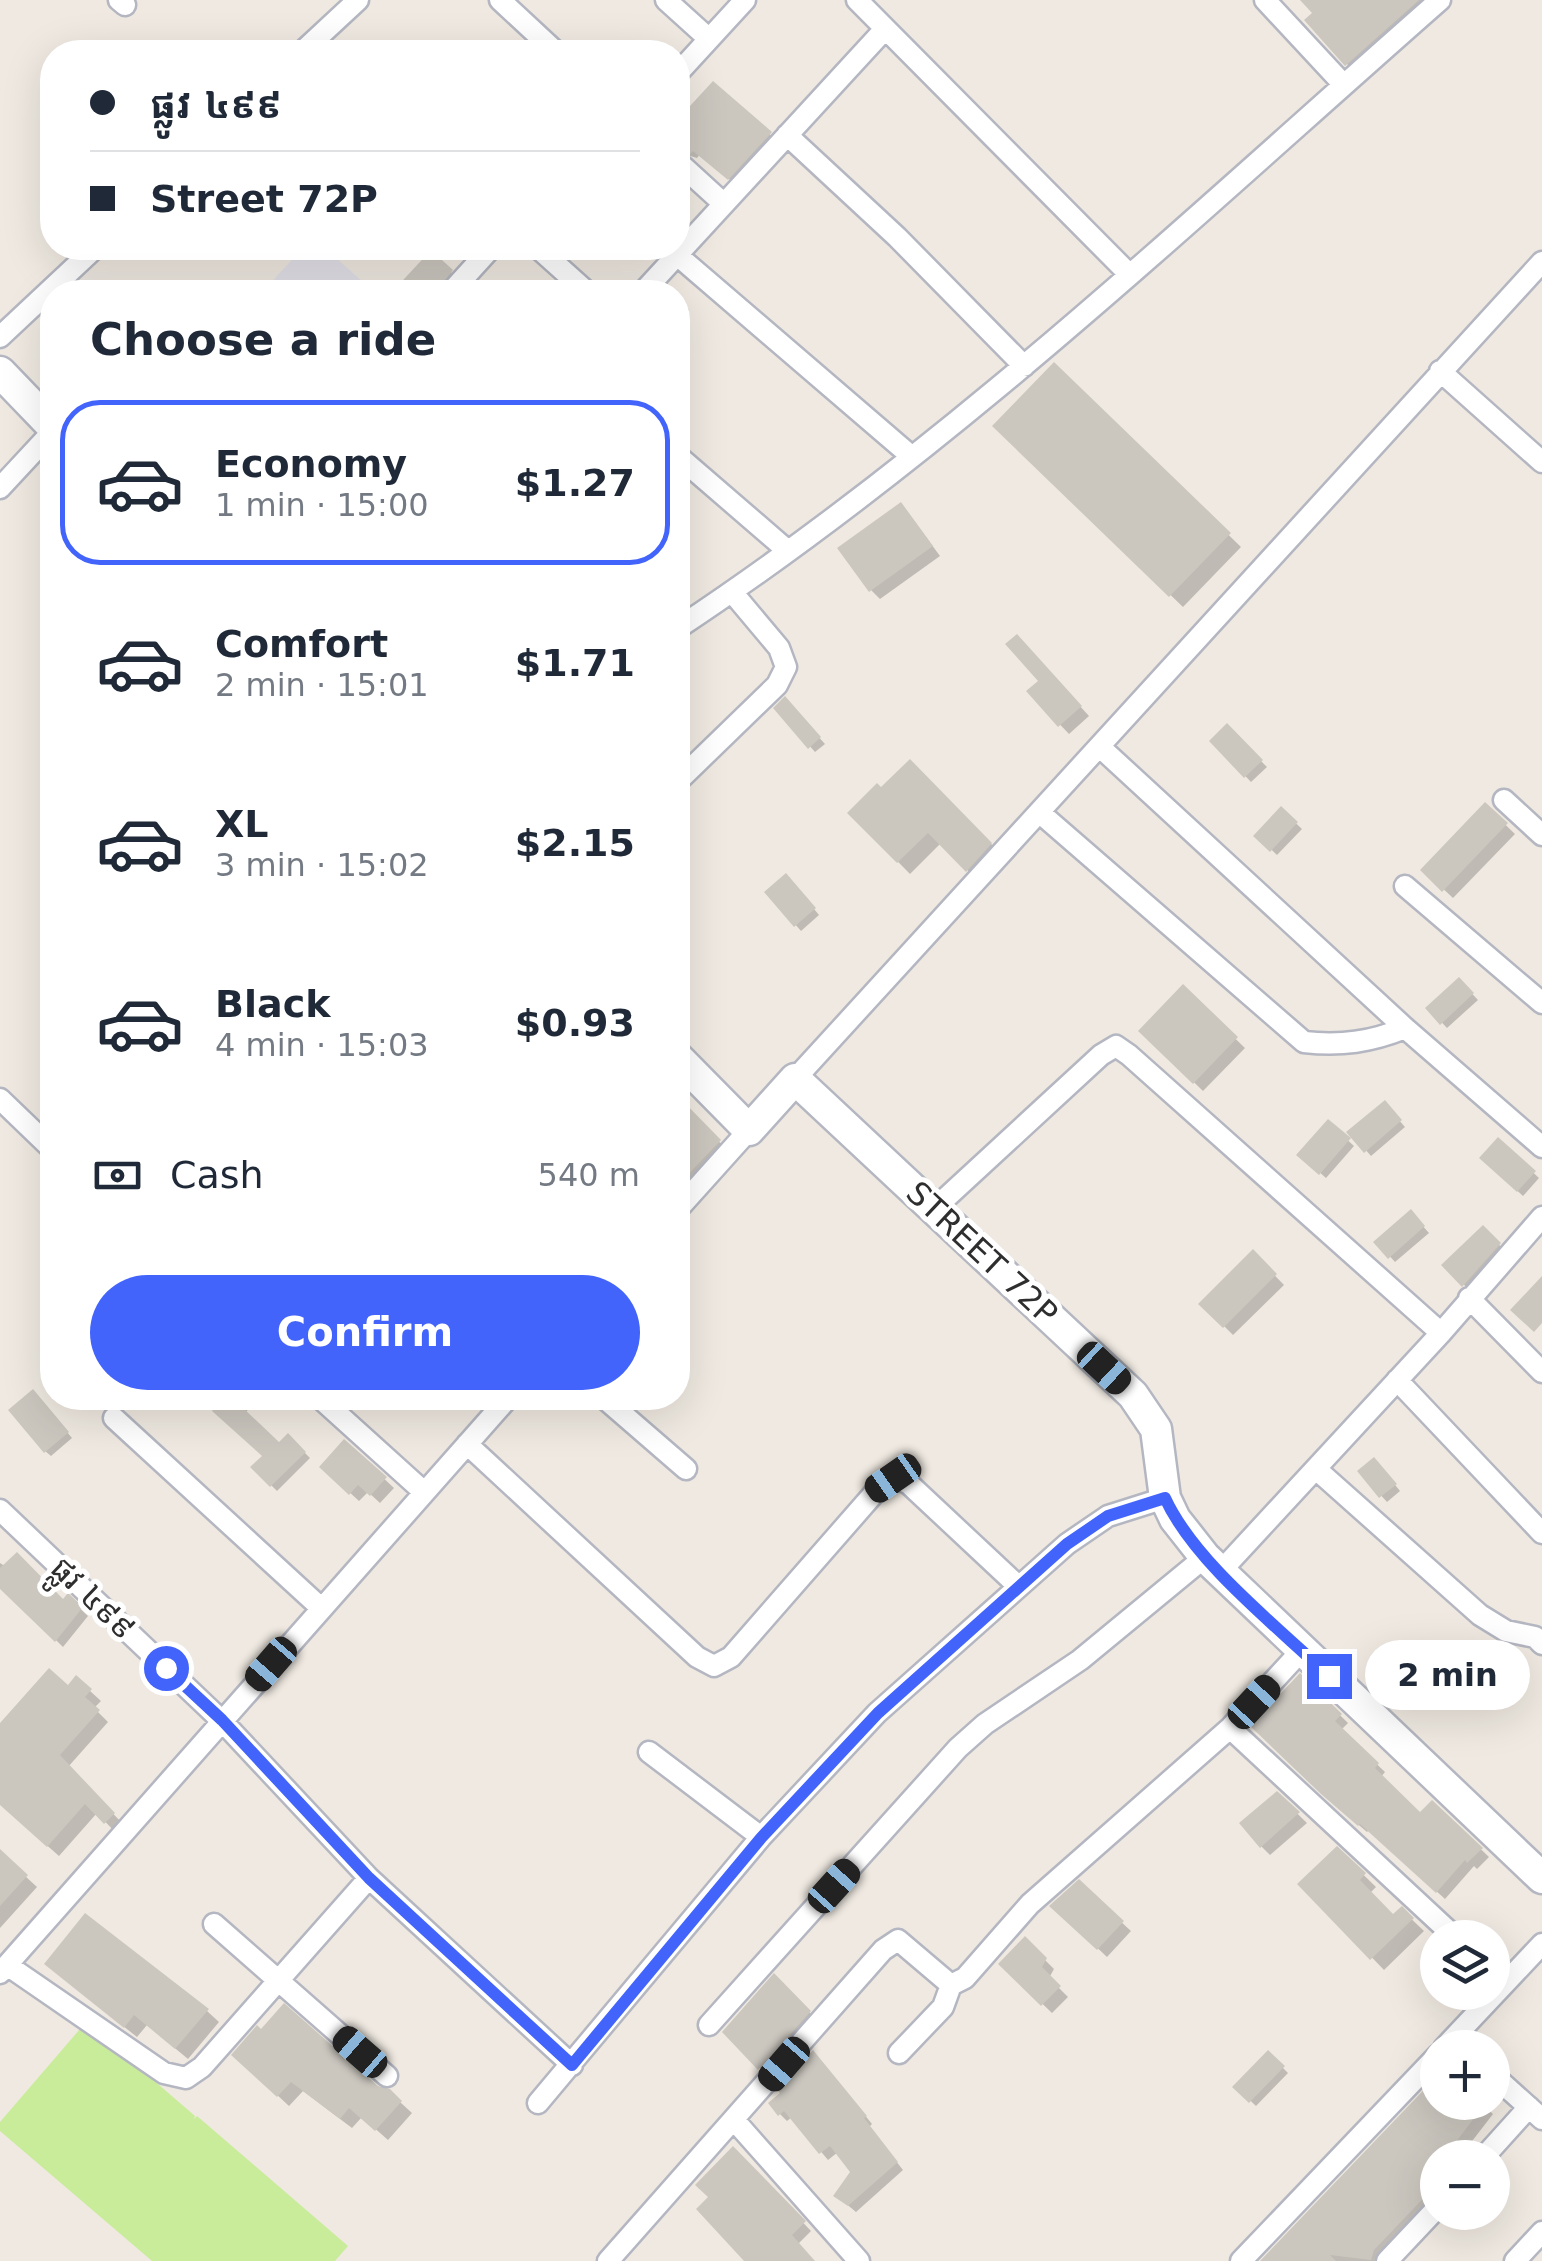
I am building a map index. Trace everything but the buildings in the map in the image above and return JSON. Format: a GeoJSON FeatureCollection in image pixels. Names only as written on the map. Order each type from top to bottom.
{"type":"FeatureCollection","features":[{"type":"Feature","properties":{"kind":"street"},"geometry":{"type":"LineString","coordinates":[[315,40],[358,0]]}},
{"type":"Feature","properties":{"kind":"street"},"geometry":{"type":"LineString","coordinates":[[500,0],[543,40]]}},
{"type":"Feature","properties":{"kind":"street"},"geometry":{"type":"LineString","coordinates":[[666,0],[708,38]]}},
{"type":"Feature","properties":{"kind":"street"},"geometry":{"type":"LineString","coordinates":[[690,59],[745,0]]}},
{"type":"Feature","properties":{"kind":"street"},"geometry":{"type":"LineString","coordinates":[[857,0],[1130,275]]}},
{"type":"Feature","properties":{"kind":"street"},"geometry":{"type":"LineString","coordinates":[[1265,0],[1344,84]]}},
{"type":"Feature","properties":{"kind":"street"},"geometry":{"type":"LineString","coordinates":[[690,620],[788,552],[1024,366],[1440,0]]}},
{"type":"Feature","properties":{"kind":"street"},"geometry":{"type":"LineString","coordinates":[[690,241],[885,28]]}},
{"type":"Feature","properties":{"kind":"street"},"geometry":{"type":"LineString","coordinates":[[788,135],[897,237],[1024,366]]}},
{"type":"Feature","properties":{"kind":"street"},"geometry":{"type":"LineString","coordinates":[[690,173],[724,204]]}},
{"type":"Feature","properties":{"kind":"street"},"geometry":{"type":"LineString","coordinates":[[61,280],[82,260]]}},
{"type":"Feature","properties":{"kind":"street"},"geometry":{"type":"LineString","coordinates":[[462,280],[480,260]]}},
{"type":"Feature","properties":{"kind":"street"},"geometry":{"type":"LineString","coordinates":[[551,260],[574,280]]}},
{"type":"Feature","properties":{"kind":"street"},"geometry":{"type":"LineString","coordinates":[[654,280],[672,260]]}},
{"type":"Feature","properties":{"kind":"street"},"geometry":{"type":"LineString","coordinates":[[683,260],[911,456]]}},
{"type":"Feature","properties":{"kind":"street"},"geometry":{"type":"LineString","coordinates":[[690,1195],[1542,262]]}},
{"type":"Feature","properties":{"kind":"street"},"geometry":{"type":"LineString","coordinates":[[0,337],[40,300]]}},
{"type":"Feature","properties":{"kind":"street"},"geometry":{"type":"LineString","coordinates":[[1440,370],[1542,462]]}},
{"type":"Feature","properties":{"kind":"street"},"geometry":{"type":"LineString","coordinates":[[0,372],[40,416]]}},
{"type":"Feature","properties":{"kind":"street"},"geometry":{"type":"LineString","coordinates":[[0,488],[40,443]]}},
{"type":"Feature","properties":{"kind":"street"},"geometry":{"type":"LineString","coordinates":[[690,466],[788,552]]}},
{"type":"Feature","properties":{"kind":"street"},"geometry":{"type":"LineString","coordinates":[[690,769],[777,685],[786,668],[779,648],[732,592]]}},
{"type":"Feature","properties":{"kind":"street"},"geometry":{"type":"LineString","coordinates":[[1100,747],[1405,1028],[1542,1146]]}},
{"type":"Feature","properties":{"kind":"street"},"geometry":{"type":"LineString","coordinates":[[1504,800],[1542,835]]}},
{"type":"Feature","properties":{"kind":"street"},"geometry":{"type":"LineString","coordinates":[[1039,812],[1304,1042],[1353,1043],[1379,1039],[1405,1028]]}},
{"type":"Feature","properties":{"kind":"street"},"geometry":{"type":"LineString","coordinates":[[1405,886],[1542,1004]]}},
{"type":"Feature","properties":{"kind":"street"},"geometry":{"type":"LineString","coordinates":[[935,1208],[1101,1055],[1116,1046],[1441,1334]]}},
{"type":"Feature","properties":{"kind":"street"},"geometry":{"type":"LineString","coordinates":[[690,1070],[748,1130]]}},
{"type":"Feature","properties":{"kind":"street","name":"STREET 72P"},"geometry":{"type":"LineString","coordinates":[[796,1079],[1133,1395],[1156,1430],[1165,1498],[1174,1519],[1213,1564],[1542,1878]]}},
{"type":"Feature","properties":{"kind":"street"},"geometry":{"type":"LineString","coordinates":[[0,1099],[40,1138]]}},
{"type":"Feature","properties":{"kind":"street"},"geometry":{"type":"LineString","coordinates":[[709,2025],[958,1748],[985,1724],[1213,1564],[1316,1470],[1542,1218]]}},
{"type":"Feature","properties":{"kind":"street"},"geometry":{"type":"LineString","coordinates":[[1469,1298],[1542,1372]]}},
{"type":"Feature","properties":{"kind":"street"},"geometry":{"type":"LineString","coordinates":[[1396,1380],[1542,1534]]}},
{"type":"Feature","properties":{"kind":"street"},"geometry":{"type":"LineString","coordinates":[[333,1410],[424,1492]]}},
{"type":"Feature","properties":{"kind":"street"},"geometry":{"type":"LineString","coordinates":[[369,1878],[202,2067],[186,2078],[164,2073],[3,1969],[497,1410]]}},
{"type":"Feature","properties":{"kind":"street"},"geometry":{"type":"LineString","coordinates":[[618,1410],[686,1469]]}},
{"type":"Feature","properties":{"kind":"street"},"geometry":{"type":"LineString","coordinates":[[114,1418],[320,1608]]}},
{"type":"Feature","properties":{"kind":"street"},"geometry":{"type":"LineString","coordinates":[[466,1444],[697,1657],[714,1666],[731,1657],[877,1490],[893,1478],[908,1483],[1017,1586]]}},
{"type":"Feature","properties":{"kind":"street"},"geometry":{"type":"LineString","coordinates":[[1316,1470],[1480,1615],[1506,1631],[1534,1637],[1542,1644]]}},
{"type":"Feature","properties":{"kind":"street"},"geometry":{"type":"LineString","coordinates":[[538,2103],[761,1838],[878,1713],[1067,1544],[1108,1516],[1165,1498]]}},
{"type":"Feature","properties":{"kind":"street","name":"ផ្លូវ ៤៩៩"},"geometry":{"type":"LineString","coordinates":[[0,1510],[222,1720],[369,1878],[572,2065]]}},
{"type":"Feature","properties":{"kind":"street"},"geometry":{"type":"LineString","coordinates":[[899,2052],[943,2008],[951,1986],[966,1978],[1030,1904],[1230,1728],[1302,1650]]}},
{"type":"Feature","properties":{"kind":"street"},"geometry":{"type":"LineString","coordinates":[[1230,1728],[1437,1920]]}},
{"type":"Feature","properties":{"kind":"street"},"geometry":{"type":"LineString","coordinates":[[648,1752],[761,1838]]}},
{"type":"Feature","properties":{"kind":"street"},"geometry":{"type":"LineString","coordinates":[[214,1924],[388,2076]]}},
{"type":"Feature","properties":{"kind":"street"},"geometry":{"type":"LineString","coordinates":[[608,2261],[883,1950],[898,1940],[951,1986]]}},
{"type":"Feature","properties":{"kind":"street"},"geometry":{"type":"LineString","coordinates":[[1510,1969],[1542,1944]]}},
{"type":"Feature","properties":{"kind":"street"},"geometry":{"type":"LineString","coordinates":[[1458,2030],[1473,2010]]}},
{"type":"Feature","properties":{"kind":"street"},"geometry":{"type":"LineString","coordinates":[[1241,2261],[1420,2073]]}},
{"type":"Feature","properties":{"kind":"street"},"geometry":{"type":"LineString","coordinates":[[1504,2140],[1536,2113],[1510,2090]]}},
{"type":"Feature","properties":{"kind":"street"},"geometry":{"type":"LineString","coordinates":[[734,2121],[859,2261]]}},
{"type":"Feature","properties":{"kind":"street"},"geometry":{"type":"LineString","coordinates":[[1387,2261],[1420,2226]]}},
{"type":"Feature","properties":{"kind":"street"},"geometry":{"type":"LineString","coordinates":[[1516,2261],[1542,2232]]}},
{"type":"Feature","properties":{"kind":"shaded area"},"geometry":{"type":"Polygon","coordinates":[[[292,260],[338,260],[361,280],[273,280],[292,260]]]}},
{"type":"Feature","properties":{"kind":"green space"},"geometry":{"type":"Polygon","coordinates":[[[86,2022],[194,2119],[197,2116],[348,2246],[335,2261],[152,2261],[0,2131],[0,2122],[86,2022]]]}},
{"type":"Feature","properties":{"kind":"route"},"geometry":{"type":"LineString","coordinates":[[166,1668],[222,1720],[369,1878],[572,2065],[658,1957],[761,1838],[878,1713],[1017,1586],[1108,1516],[1165,1498],[1174,1519],[1205,1557],[1329,1676]]}}]}
